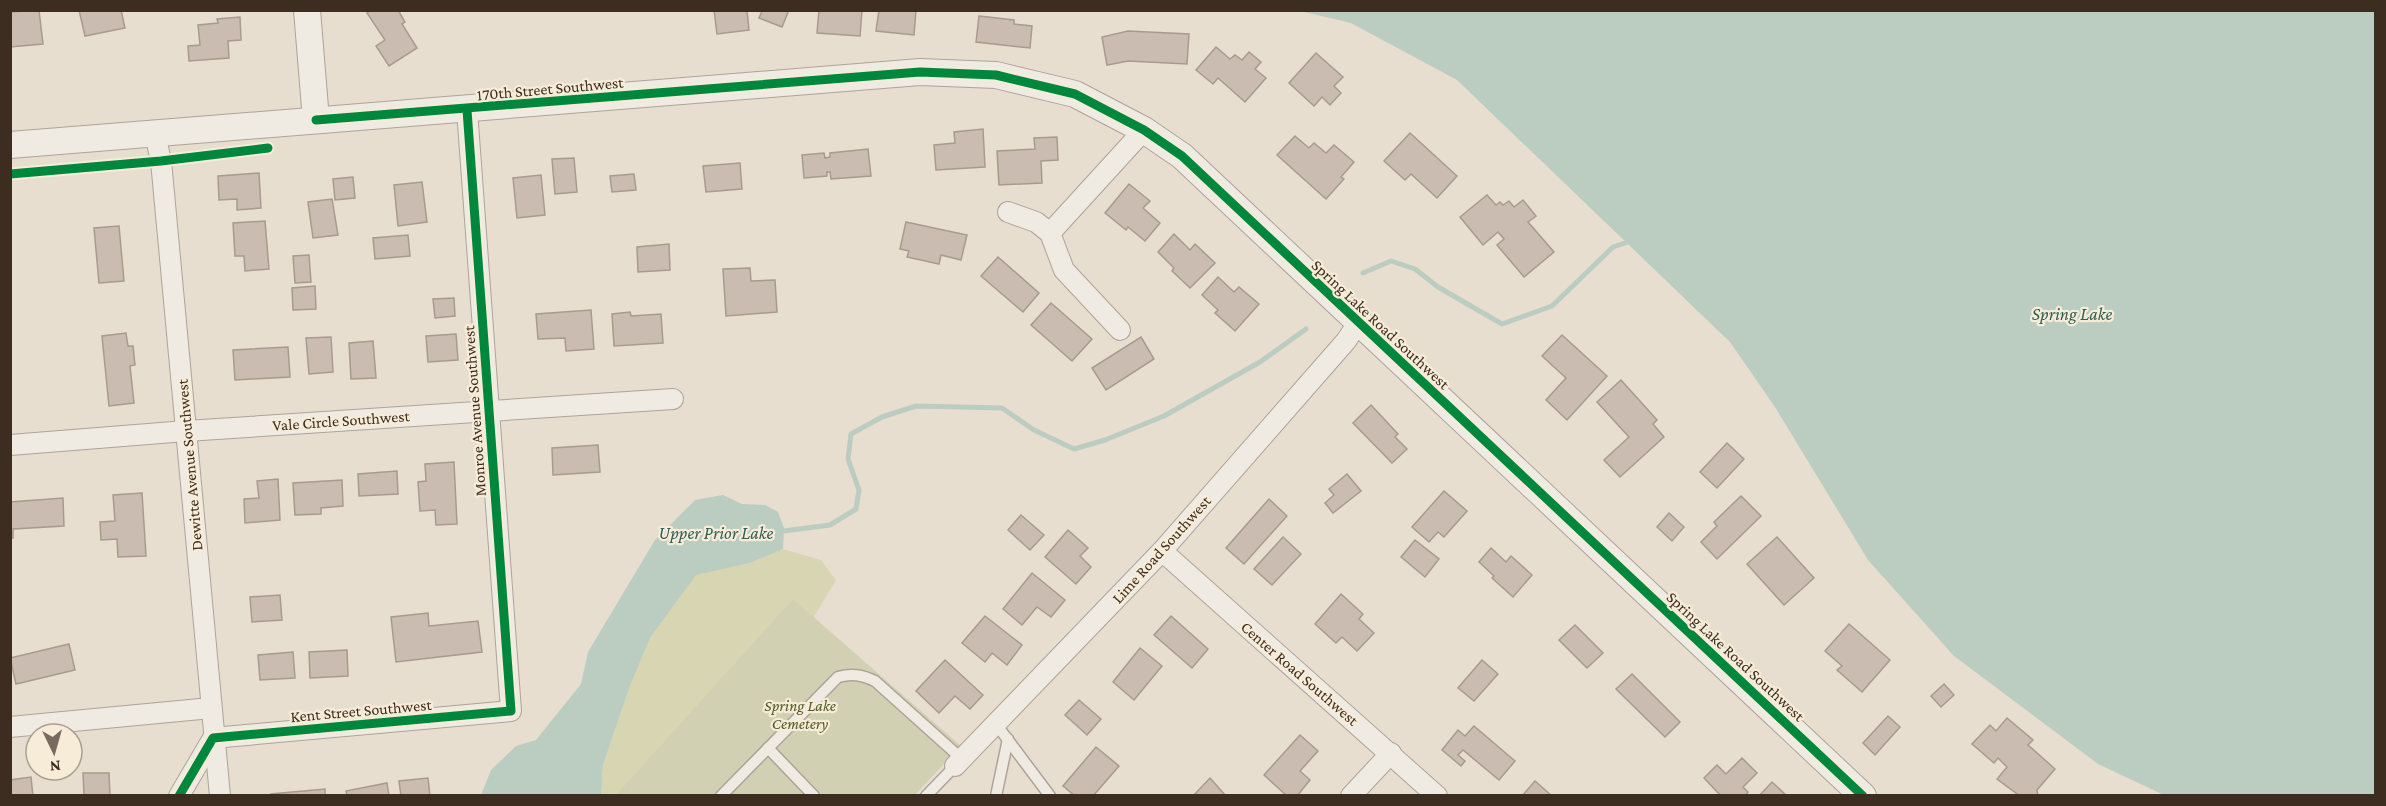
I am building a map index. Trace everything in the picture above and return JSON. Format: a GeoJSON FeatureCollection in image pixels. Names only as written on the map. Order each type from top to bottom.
{"type":"FeatureCollection","features":[{"type":"Feature","properties":{"kind":"street"},"geometry":{"type":"LineString","coordinates":[[307,10],[316,120]]}},
{"type":"Feature","properties":{"kind":"street","name":"Spring Lake Road Southwest"},"geometry":{"type":"LineString","coordinates":[[786,83],[920,72],[996,75],[1075,94],[1144,130],[1182,156],[1358,324],[1863,795]]}},
{"type":"Feature","properties":{"kind":"street","name":"170th Street Southwest"},"geometry":{"type":"LineString","coordinates":[[10,146],[786,83]]}},
{"type":"Feature","properties":{"kind":"street","name":"Monroe Avenue Southwest"},"geometry":{"type":"LineString","coordinates":[[467,110],[511,711]]}},
{"type":"Feature","properties":{"kind":"street"},"geometry":{"type":"LineString","coordinates":[[1050,233],[1144,130]]}},
{"type":"Feature","properties":{"kind":"street","name":"Dewitte Avenue Southwest"},"geometry":{"type":"LineString","coordinates":[[155,134],[161,162],[220,795]]}},
{"type":"Feature","properties":{"kind":"street"},"geometry":{"type":"LineString","coordinates":[[1008,212],[1036,222],[1050,233],[1064,270],[1120,330]]}},
{"type":"Feature","properties":{"kind":"street","name":"Lime Road Southwest"},"geometry":{"type":"LineString","coordinates":[[959,763],[1002,732],[1346,341],[1358,324]]}},
{"type":"Feature","properties":{"kind":"street","name":"Vale Circle Southwest"},"geometry":{"type":"LineString","coordinates":[[10,445],[673,399]]}},
{"type":"Feature","properties":{"kind":"street","name":"Center Road Southwest"},"geometry":{"type":"LineString","coordinates":[[1162,551],[1437,795]]}},
{"type":"Feature","properties":{"kind":"street"},"geometry":{"type":"LineString","coordinates":[[10,727],[211,708]]}},
{"type":"Feature","properties":{"kind":"street","name":"Kent Street Southwest"},"geometry":{"type":"LineString","coordinates":[[213,738],[511,711]]}},
{"type":"Feature","properties":{"kind":"street"},"geometry":{"type":"LineString","coordinates":[[179,795],[213,738]]}},
{"type":"Feature","properties":{"kind":"street"},"geometry":{"type":"LineString","coordinates":[[1351,795],[1391,753]]}},
{"type":"Feature","properties":{"kind":"lane"},"geometry":{"type":"LineString","coordinates":[[721,795],[838,677],[850,674],[863,675],[875,681],[959,763],[926,795]]}},
{"type":"Feature","properties":{"kind":"lane"},"geometry":{"type":"LineString","coordinates":[[996,795],[1002,732]]}},
{"type":"Feature","properties":{"kind":"lane"},"geometry":{"type":"LineString","coordinates":[[1002,732],[1050,795]]}},
{"type":"Feature","properties":{"kind":"lane"},"geometry":{"type":"LineString","coordinates":[[768,748],[814,795]]}},
{"type":"Feature","properties":{"kind":"shaded area"},"geometry":{"type":"Polygon","coordinates":[[[783,549],[821,560],[836,580],[803,635],[657,795],[601,796],[603,765],[630,686],[650,638],[696,574],[750,563],[783,549]]]}},
{"type":"Feature","properties":{"kind":"green space","name":"Spring Lake Cemetery"},"geometry":{"type":"Polygon","coordinates":[[[793,599],[961,746],[915,795],[615,796],[793,599]]]}},
{"type":"Feature","properties":{"kind":"water","name":"Spring Lake"},"geometry":{"type":"Polygon","coordinates":[[[1300,11],[2375,11],[2375,795],[2164,795],[2098,764],[1954,656],[1868,560],[1775,407],[1730,342],[1457,80],[1351,23],[1300,11]]]}},
{"type":"Feature","properties":{"kind":"water","name":"Upper Prior Lake"},"geometry":{"type":"Polygon","coordinates":[[[723,495],[742,504],[765,505],[778,512],[784,528],[783,549],[750,563],[696,575],[650,638],[630,686],[603,765],[601,795],[481,795],[491,770],[516,746],[536,740],[581,684],[588,652],[655,540],[695,500],[723,495]]]}},
{"type":"Feature","properties":{"kind":"building"},"geometry":{"type":"Polygon","coordinates":[[[39,10],[43,44],[10,47],[10,12],[39,10]]]}},
{"type":"Feature","properties":{"kind":"building"},"geometry":{"type":"Polygon","coordinates":[[[79,10],[121,10],[125,28],[85,36],[79,10]]]}},
{"type":"Feature","properties":{"kind":"building"},"geometry":{"type":"Polygon","coordinates":[[[371,10],[398,10],[405,22],[402,24],[417,48],[389,66],[376,46],[385,40],[367,13],[371,10]]]}},
{"type":"Feature","properties":{"kind":"building"},"geometry":{"type":"Polygon","coordinates":[[[714,10],[747,10],[749,30],[717,34],[714,10]]]}},
{"type":"Feature","properties":{"kind":"building"},"geometry":{"type":"Polygon","coordinates":[[[759,10],[789,10],[782,27],[759,18],[762,11],[759,10]]]}},
{"type":"Feature","properties":{"kind":"building"},"geometry":{"type":"Polygon","coordinates":[[[819,10],[862,11],[860,36],[817,33],[819,10]]]}},
{"type":"Feature","properties":{"kind":"building"},"geometry":{"type":"Polygon","coordinates":[[[879,10],[916,10],[914,35],[876,31],[879,10]]]}},
{"type":"Feature","properties":{"kind":"building"},"geometry":{"type":"Polygon","coordinates":[[[979,16],[1014,20],[1014,24],[1032,26],[1030,48],[976,42],[979,16]]]}},
{"type":"Feature","properties":{"kind":"building"},"geometry":{"type":"Polygon","coordinates":[[[240,17],[241,40],[228,41],[229,58],[189,61],[188,46],[200,45],[198,25],[218,23],[217,19],[240,17]]]}},
{"type":"Feature","properties":{"kind":"building"},"geometry":{"type":"Polygon","coordinates":[[[1128,31],[1189,34],[1187,64],[1128,61],[1107,65],[1102,37],[1128,31]]]}},
{"type":"Feature","properties":{"kind":"building"},"geometry":{"type":"Polygon","coordinates":[[[1216,47],[1230,59],[1235,55],[1242,60],[1249,52],[1261,62],[1255,69],[1266,78],[1245,102],[1218,78],[1213,84],[1196,70],[1216,47]]]}},
{"type":"Feature","properties":{"kind":"building"},"geometry":{"type":"Polygon","coordinates":[[[1316,53],[1343,77],[1334,86],[1341,93],[1330,105],[1322,97],[1314,106],[1289,83],[1316,53]]]}},
{"type":"Feature","properties":{"kind":"building"},"geometry":{"type":"Polygon","coordinates":[[[983,129],[985,167],[936,170],[934,145],[955,143],[954,132],[983,129]]]}},
{"type":"Feature","properties":{"kind":"building"},"geometry":{"type":"Polygon","coordinates":[[[1410,133],[1457,176],[1437,198],[1411,174],[1405,180],[1384,161],[1410,133]]]}},
{"type":"Feature","properties":{"kind":"building"},"geometry":{"type":"Polygon","coordinates":[[[1295,136],[1309,148],[1314,143],[1326,153],[1334,145],[1354,162],[1341,177],[1344,179],[1326,199],[1277,155],[1295,136]]]}},
{"type":"Feature","properties":{"kind":"building"},"geometry":{"type":"Polygon","coordinates":[[[1057,137],[1058,160],[1041,161],[1042,183],[999,185],[997,151],[1035,149],[1034,138],[1057,137]]]}},
{"type":"Feature","properties":{"kind":"building"},"geometry":{"type":"Polygon","coordinates":[[[868,149],[871,176],[831,179],[830,172],[827,172],[827,176],[804,178],[802,155],[824,153],[825,158],[830,157],[830,153],[868,149]]]}},
{"type":"Feature","properties":{"kind":"building"},"geometry":{"type":"Polygon","coordinates":[[[574,158],[577,192],[555,194],[552,159],[574,158]]]}},
{"type":"Feature","properties":{"kind":"building"},"geometry":{"type":"Polygon","coordinates":[[[740,163],[742,189],[706,192],[703,166],[740,163]]]}},
{"type":"Feature","properties":{"kind":"building"},"geometry":{"type":"Polygon","coordinates":[[[259,173],[261,208],[237,210],[237,199],[219,200],[218,176],[259,173]]]}},
{"type":"Feature","properties":{"kind":"building"},"geometry":{"type":"Polygon","coordinates":[[[634,174],[636,190],[612,192],[610,176],[634,174]]]}},
{"type":"Feature","properties":{"kind":"building"},"geometry":{"type":"Polygon","coordinates":[[[541,175],[545,215],[517,218],[513,178],[541,175]]]}},
{"type":"Feature","properties":{"kind":"building"},"geometry":{"type":"Polygon","coordinates":[[[353,177],[355,198],[335,200],[333,179],[353,177]]]}},
{"type":"Feature","properties":{"kind":"building"},"geometry":{"type":"Polygon","coordinates":[[[422,182],[427,222],[398,226],[394,185],[422,182]]]}},
{"type":"Feature","properties":{"kind":"building"},"geometry":{"type":"Polygon","coordinates":[[[1129,184],[1150,201],[1143,208],[1160,223],[1145,241],[1128,227],[1126,230],[1105,213],[1129,184]]]}},
{"type":"Feature","properties":{"kind":"building"},"geometry":{"type":"Polygon","coordinates":[[[1487,195],[1496,205],[1500,202],[1503,205],[1509,201],[1514,207],[1523,200],[1536,216],[1528,222],[1554,252],[1524,277],[1497,245],[1504,239],[1498,232],[1483,245],[1460,217],[1487,195]]]}},
{"type":"Feature","properties":{"kind":"building"},"geometry":{"type":"Polygon","coordinates":[[[332,199],[338,235],[313,238],[308,202],[332,199]]]}},
{"type":"Feature","properties":{"kind":"building"},"geometry":{"type":"Polygon","coordinates":[[[265,221],[269,269],[245,271],[244,256],[235,256],[233,223],[265,221]]]}},
{"type":"Feature","properties":{"kind":"building"},"geometry":{"type":"Polygon","coordinates":[[[906,222],[967,235],[961,260],[941,255],[939,264],[907,257],[909,251],[900,249],[906,222]]]}},
{"type":"Feature","properties":{"kind":"building"},"geometry":{"type":"Polygon","coordinates":[[[119,226],[124,281],[99,283],[94,228],[119,226]]]}},
{"type":"Feature","properties":{"kind":"building"},"geometry":{"type":"Polygon","coordinates":[[[1174,234],[1190,250],[1195,244],[1215,263],[1190,288],[1172,271],[1174,268],[1158,252],[1174,234]]]}},
{"type":"Feature","properties":{"kind":"building"},"geometry":{"type":"Polygon","coordinates":[[[408,235],[410,256],[375,259],[373,238],[408,235]]]}},
{"type":"Feature","properties":{"kind":"building"},"geometry":{"type":"Polygon","coordinates":[[[669,244],[670,270],[638,272],[637,247],[669,244]]]}},
{"type":"Feature","properties":{"kind":"building"},"geometry":{"type":"Polygon","coordinates":[[[309,255],[311,282],[295,283],[293,256],[309,255]]]}},
{"type":"Feature","properties":{"kind":"building"},"geometry":{"type":"Polygon","coordinates":[[[998,257],[1039,293],[1023,312],[981,276],[998,257]]]}},
{"type":"Feature","properties":{"kind":"building"},"geometry":{"type":"Polygon","coordinates":[[[750,268],[751,281],[775,280],[777,312],[726,316],[723,269],[750,268]]]}},
{"type":"Feature","properties":{"kind":"building"},"geometry":{"type":"Polygon","coordinates":[[[1218,277],[1234,292],[1239,287],[1259,304],[1235,331],[1215,313],[1218,310],[1202,295],[1218,277]]]}},
{"type":"Feature","properties":{"kind":"building"},"geometry":{"type":"Polygon","coordinates":[[[315,286],[316,309],[293,310],[292,288],[315,286]]]}},
{"type":"Feature","properties":{"kind":"building"},"geometry":{"type":"Polygon","coordinates":[[[454,298],[455,316],[435,318],[433,299],[454,298]]]}},
{"type":"Feature","properties":{"kind":"building"},"geometry":{"type":"Polygon","coordinates":[[[1051,303],[1092,339],[1072,361],[1031,325],[1051,303]]]}},
{"type":"Feature","properties":{"kind":"building"},"geometry":{"type":"Polygon","coordinates":[[[591,310],[594,349],[566,351],[565,338],[538,339],[536,314],[591,310]]]}},
{"type":"Feature","properties":{"kind":"building"},"geometry":{"type":"Polygon","coordinates":[[[630,312],[631,316],[661,314],[663,343],[614,346],[612,314],[630,312]]]}},
{"type":"Feature","properties":{"kind":"building"},"geometry":{"type":"Polygon","coordinates":[[[126,333],[128,346],[133,346],[135,365],[130,366],[134,403],[109,406],[102,336],[126,333]]]}},
{"type":"Feature","properties":{"kind":"building"},"geometry":{"type":"Polygon","coordinates":[[[456,334],[458,360],[428,362],[426,336],[456,334]]]}},
{"type":"Feature","properties":{"kind":"building"},"geometry":{"type":"Polygon","coordinates":[[[1562,335],[1607,376],[1567,420],[1546,400],[1566,378],[1542,356],[1562,335]]]}},
{"type":"Feature","properties":{"kind":"building"},"geometry":{"type":"Polygon","coordinates":[[[331,337],[333,372],[309,374],[306,338],[331,337]]]}},
{"type":"Feature","properties":{"kind":"building"},"geometry":{"type":"Polygon","coordinates":[[[1141,337],[1154,359],[1106,390],[1092,368],[1141,337]]]}},
{"type":"Feature","properties":{"kind":"building"},"geometry":{"type":"Polygon","coordinates":[[[373,341],[376,378],[351,379],[349,343],[373,341]]]}},
{"type":"Feature","properties":{"kind":"building"},"geometry":{"type":"Polygon","coordinates":[[[288,347],[290,377],[235,380],[233,350],[288,347]]]}},
{"type":"Feature","properties":{"kind":"building"},"geometry":{"type":"Polygon","coordinates":[[[1621,380],[1657,420],[1653,424],[1664,437],[1620,477],[1604,460],[1629,437],[1597,402],[1621,380]]]}},
{"type":"Feature","properties":{"kind":"building"},"geometry":{"type":"Polygon","coordinates":[[[1371,405],[1398,434],[1395,437],[1407,449],[1392,463],[1353,423],[1371,405]]]}},
{"type":"Feature","properties":{"kind":"building"},"geometry":{"type":"Polygon","coordinates":[[[1727,443],[1744,459],[1717,488],[1700,472],[1727,443]]]}},
{"type":"Feature","properties":{"kind":"building"},"geometry":{"type":"Polygon","coordinates":[[[598,445],[600,472],[553,475],[552,448],[598,445]]]}},
{"type":"Feature","properties":{"kind":"building"},"geometry":{"type":"Polygon","coordinates":[[[454,462],[457,524],[436,525],[435,510],[420,511],[418,482],[426,481],[425,464],[454,462]]]}},
{"type":"Feature","properties":{"kind":"building"},"geometry":{"type":"Polygon","coordinates":[[[397,471],[398,494],[359,496],[358,474],[397,471]]]}},
{"type":"Feature","properties":{"kind":"building"},"geometry":{"type":"Polygon","coordinates":[[[1347,474],[1361,491],[1333,513],[1325,503],[1334,495],[1329,489],[1347,474]]]}},
{"type":"Feature","properties":{"kind":"building"},"geometry":{"type":"Polygon","coordinates":[[[278,479],[280,520],[245,523],[244,499],[259,498],[257,481],[278,479]]]}},
{"type":"Feature","properties":{"kind":"building"},"geometry":{"type":"Polygon","coordinates":[[[342,480],[343,506],[321,508],[321,514],[295,515],[293,483],[342,480]]]}},
{"type":"Feature","properties":{"kind":"building"},"geometry":{"type":"Polygon","coordinates":[[[1444,491],[1467,511],[1444,537],[1438,532],[1429,542],[1412,527],[1444,491]]]}},
{"type":"Feature","properties":{"kind":"building"},"geometry":{"type":"Polygon","coordinates":[[[142,493],[146,556],[118,557],[117,539],[101,540],[100,522],[115,521],[113,495],[142,493]]]}},
{"type":"Feature","properties":{"kind":"building"},"geometry":{"type":"Polygon","coordinates":[[[1741,496],[1761,516],[1717,559],[1701,542],[1717,526],[1714,522],[1741,496]]]}},
{"type":"Feature","properties":{"kind":"building"},"geometry":{"type":"Polygon","coordinates":[[[63,498],[64,526],[13,529],[13,538],[10,538],[10,502],[63,498]]]}},
{"type":"Feature","properties":{"kind":"building"},"geometry":{"type":"Polygon","coordinates":[[[1269,499],[1287,516],[1244,564],[1226,548],[1269,499]]]}},
{"type":"Feature","properties":{"kind":"building"},"geometry":{"type":"Polygon","coordinates":[[[1669,513],[1684,527],[1672,541],[1657,527],[1669,513]]]}},
{"type":"Feature","properties":{"kind":"building"},"geometry":{"type":"Polygon","coordinates":[[[1021,515],[1044,535],[1030,550],[1008,530],[1021,515]]]}},
{"type":"Feature","properties":{"kind":"building"},"geometry":{"type":"Polygon","coordinates":[[[1068,530],[1088,548],[1080,556],[1091,567],[1076,584],[1045,557],[1068,530]]]}},
{"type":"Feature","properties":{"kind":"building"},"geometry":{"type":"Polygon","coordinates":[[[1283,537],[1301,554],[1272,585],[1254,569],[1283,537]]]}},
{"type":"Feature","properties":{"kind":"building"},"geometry":{"type":"Polygon","coordinates":[[[1777,537],[1814,578],[1784,605],[1747,564],[1777,537]]]}},
{"type":"Feature","properties":{"kind":"building"},"geometry":{"type":"Polygon","coordinates":[[[1415,540],[1439,559],[1425,577],[1401,557],[1415,540]]]}},
{"type":"Feature","properties":{"kind":"building"},"geometry":{"type":"Polygon","coordinates":[[[1491,548],[1506,562],[1511,556],[1532,575],[1513,597],[1492,578],[1494,576],[1479,562],[1491,548]]]}},
{"type":"Feature","properties":{"kind":"building"},"geometry":{"type":"Polygon","coordinates":[[[1032,573],[1065,600],[1051,617],[1037,607],[1022,625],[1003,609],[1032,573]]]}},
{"type":"Feature","properties":{"kind":"building"},"geometry":{"type":"Polygon","coordinates":[[[1341,594],[1363,614],[1359,619],[1374,633],[1357,651],[1342,637],[1336,643],[1315,624],[1341,594]]]}},
{"type":"Feature","properties":{"kind":"building"},"geometry":{"type":"Polygon","coordinates":[[[280,595],[282,620],[252,622],[250,597],[280,595]]]}},
{"type":"Feature","properties":{"kind":"building"},"geometry":{"type":"Polygon","coordinates":[[[428,613],[429,626],[478,621],[482,652],[396,662],[391,617],[428,613]]]}},
{"type":"Feature","properties":{"kind":"building"},"geometry":{"type":"Polygon","coordinates":[[[985,616],[1022,645],[1007,665],[992,653],[985,662],[962,643],[985,616]]]}},
{"type":"Feature","properties":{"kind":"building"},"geometry":{"type":"Polygon","coordinates":[[[1171,616],[1208,649],[1192,668],[1154,635],[1171,616]]]}},
{"type":"Feature","properties":{"kind":"building"},"geometry":{"type":"Polygon","coordinates":[[[1849,624],[1890,660],[1862,692],[1837,670],[1842,666],[1825,651],[1849,624]]]}},
{"type":"Feature","properties":{"kind":"building"},"geometry":{"type":"Polygon","coordinates":[[[1575,625],[1603,653],[1587,668],[1559,640],[1575,625]]]}},
{"type":"Feature","properties":{"kind":"building"},"geometry":{"type":"Polygon","coordinates":[[[69,644],[75,670],[16,684],[10,658],[69,644]]]}},
{"type":"Feature","properties":{"kind":"building"},"geometry":{"type":"Polygon","coordinates":[[[1140,648],[1162,666],[1134,700],[1113,682],[1140,648]]]}},
{"type":"Feature","properties":{"kind":"building"},"geometry":{"type":"Polygon","coordinates":[[[347,650],[348,676],[310,678],[309,652],[347,650]]]}},
{"type":"Feature","properties":{"kind":"building"},"geometry":{"type":"Polygon","coordinates":[[[293,652],[295,678],[260,680],[258,655],[293,652]]]}},
{"type":"Feature","properties":{"kind":"building"},"geometry":{"type":"Polygon","coordinates":[[[945,660],[983,695],[970,709],[955,696],[939,713],[916,691],[945,660]]]}},
{"type":"Feature","properties":{"kind":"building"},"geometry":{"type":"Polygon","coordinates":[[[1482,660],[1498,674],[1474,701],[1458,688],[1482,660]]]}},
{"type":"Feature","properties":{"kind":"building"},"geometry":{"type":"Polygon","coordinates":[[[1632,674],[1680,722],[1665,737],[1616,689],[1632,674]]]}},
{"type":"Feature","properties":{"kind":"building"},"geometry":{"type":"Polygon","coordinates":[[[1944,684],[1954,695],[1941,707],[1931,696],[1944,684]]]}},
{"type":"Feature","properties":{"kind":"building"},"geometry":{"type":"Polygon","coordinates":[[[1079,700],[1101,719],[1087,735],[1065,715],[1079,700]]]}},
{"type":"Feature","properties":{"kind":"building"},"geometry":{"type":"Polygon","coordinates":[[[1888,716],[1900,727],[1875,755],[1863,743],[1888,716]]]}},
{"type":"Feature","properties":{"kind":"building"},"geometry":{"type":"Polygon","coordinates":[[[2007,718],[2033,740],[2028,745],[2055,769],[2037,790],[2038,796],[2020,796],[1997,779],[2007,767],[1998,758],[1994,763],[1972,744],[1990,725],[1996,731],[2007,718]]]}},
{"type":"Feature","properties":{"kind":"building"},"geometry":{"type":"Polygon","coordinates":[[[1474,726],[1515,761],[1499,780],[1463,750],[1458,755],[1465,761],[1461,766],[1442,750],[1458,730],[1465,736],[1474,726]]]}},
{"type":"Feature","properties":{"kind":"building"},"geometry":{"type":"Polygon","coordinates":[[[1300,735],[1318,751],[1300,771],[1310,780],[1297,796],[1287,796],[1264,775],[1300,735]]]}},
{"type":"Feature","properties":{"kind":"building"},"geometry":{"type":"Polygon","coordinates":[[[1096,747],[1119,766],[1093,796],[1075,796],[1063,786],[1096,747]]]}},
{"type":"Feature","properties":{"kind":"building"},"geometry":{"type":"Polygon","coordinates":[[[1742,758],[1757,773],[1743,787],[1748,792],[1745,796],[1721,796],[1704,778],[1717,765],[1726,774],[1742,758]]]}},
{"type":"Feature","properties":{"kind":"building"},"geometry":{"type":"Polygon","coordinates":[[[84,773],[109,773],[110,796],[84,796],[84,773]]]}},
{"type":"Feature","properties":{"kind":"building"},"geometry":{"type":"Polygon","coordinates":[[[24,778],[24,782],[32,782],[33,796],[10,796],[10,780],[24,778]]]}},
{"type":"Feature","properties":{"kind":"building"},"geometry":{"type":"Polygon","coordinates":[[[428,778],[430,796],[401,796],[399,781],[428,778]]]}},
{"type":"Feature","properties":{"kind":"building"},"geometry":{"type":"Polygon","coordinates":[[[1210,778],[1226,796],[1193,796],[1210,778]]]}},
{"type":"Feature","properties":{"kind":"building"},"geometry":{"type":"Polygon","coordinates":[[[1535,781],[1552,796],[1522,796],[1535,781]]]}},
{"type":"Feature","properties":{"kind":"building"},"geometry":{"type":"Polygon","coordinates":[[[1772,782],[1787,796],[1759,796],[1772,782]]]}},
{"type":"Feature","properties":{"kind":"building"},"geometry":{"type":"Polygon","coordinates":[[[387,783],[389,796],[347,796],[346,791],[387,783]]]}},
{"type":"Feature","properties":{"kind":"building"},"geometry":{"type":"Polygon","coordinates":[[[325,789],[325,796],[272,796],[271,794],[325,789]]]}},
{"type":"Feature","properties":{"kind":"waterway"},"geometry":{"type":"LineString","coordinates":[[1363,273],[1391,261],[1415,269],[1438,287],[1502,324],[1552,306],[1613,247],[1631,241]]}},
{"type":"Feature","properties":{"kind":"waterway"},"geometry":{"type":"LineString","coordinates":[[776,532],[830,525],[856,509],[859,490],[848,459],[851,434],[882,417],[916,406],[1002,408],[1034,430],[1074,449],[1105,440],[1164,416],[1260,362],[1306,329]]}},
{"type":"Feature","properties":{"kind":"cycle path"},"geometry":{"type":"LineString","coordinates":[[316,120],[920,72],[996,75],[1075,94],[1144,130],[1182,156],[1863,796]]}},
{"type":"Feature","properties":{"kind":"cycle path"},"geometry":{"type":"LineString","coordinates":[[179,796],[213,738],[511,711],[467,110]]}},
{"type":"Feature","properties":{"kind":"cycle path"},"geometry":{"type":"LineString","coordinates":[[10,174],[161,161],[268,148]]}}]}
